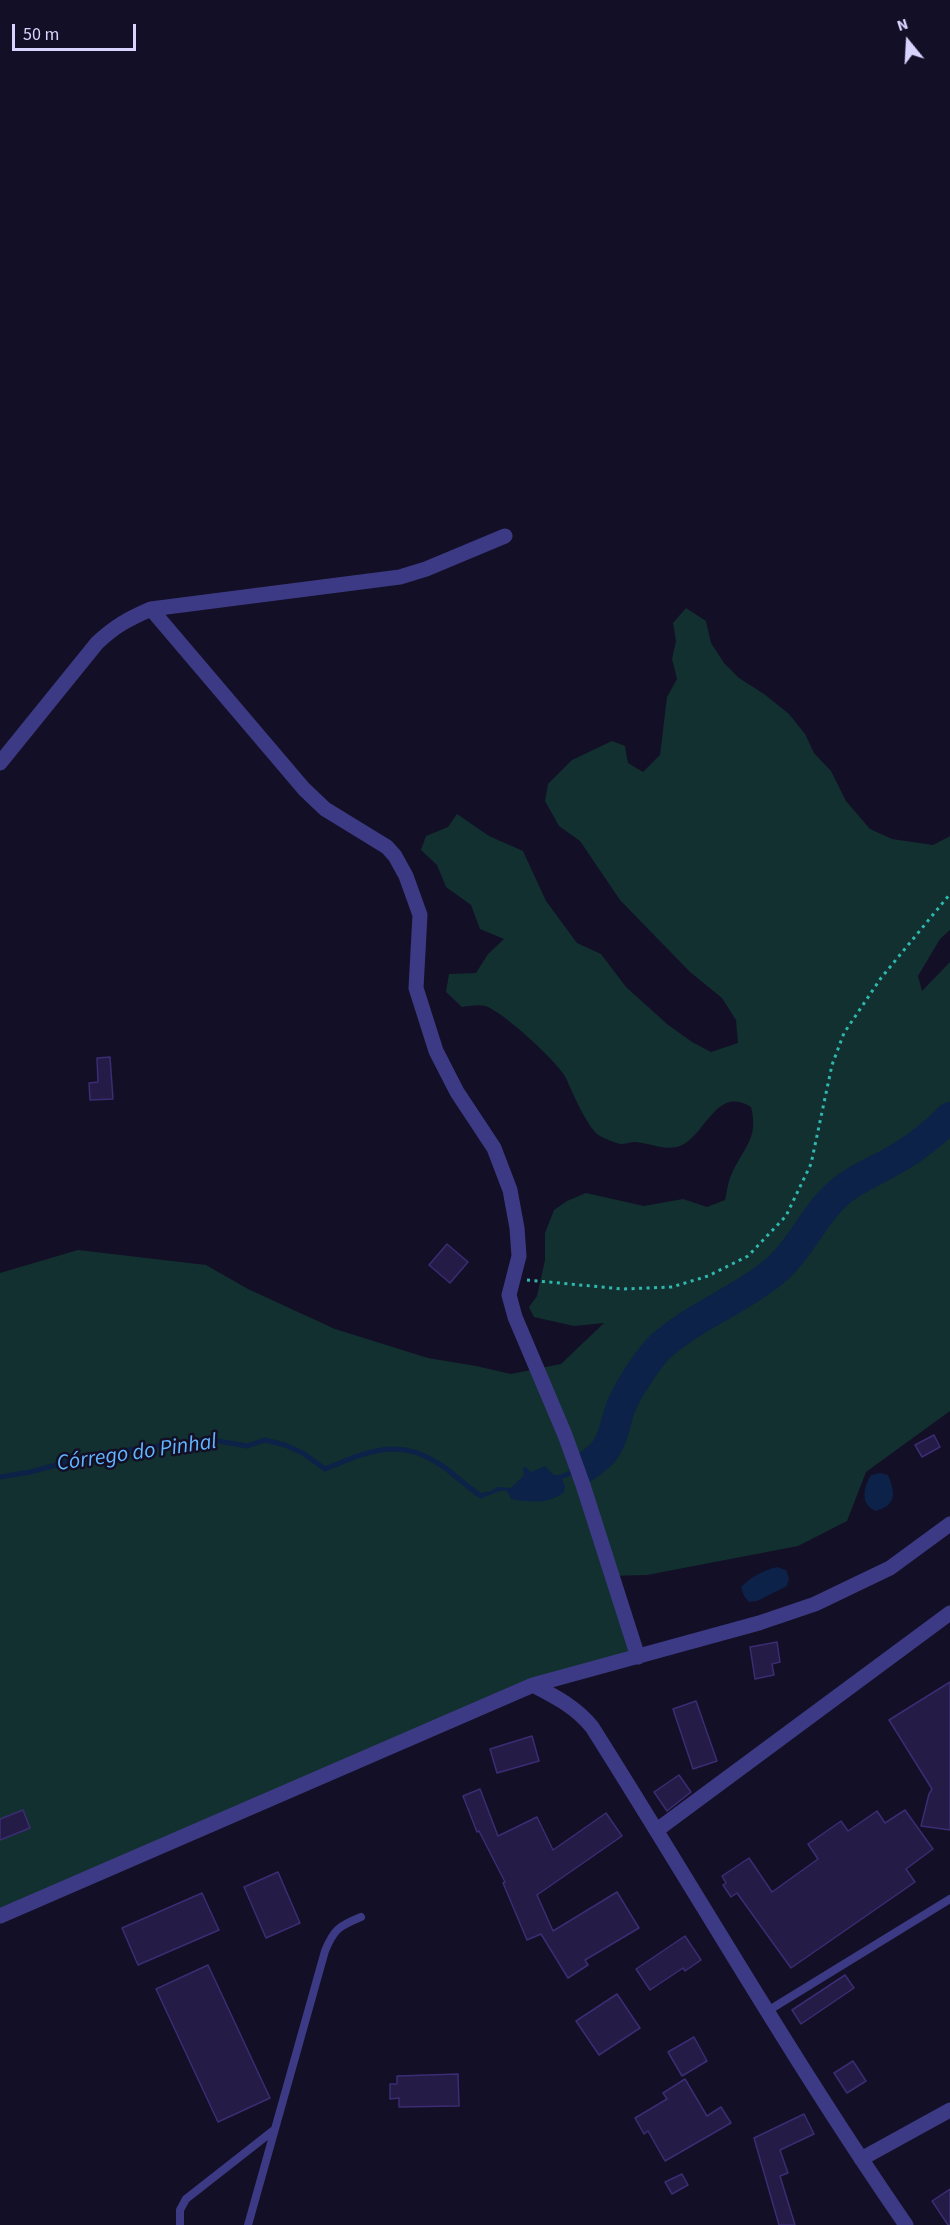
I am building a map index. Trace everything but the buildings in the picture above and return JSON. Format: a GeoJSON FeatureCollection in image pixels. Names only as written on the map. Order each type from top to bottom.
{"type":"FeatureCollection","features":[{"type":"Feature","properties":{"kind":"street"},"geometry":{"type":"LineString","coordinates":[[0,763],[97,643],[115,626],[151,609],[400,577],[426,569],[505,536]]}},
{"type":"Feature","properties":{"kind":"street"},"geometry":{"type":"LineString","coordinates":[[151,609],[309,794],[325,808],[387,847],[406,876],[420,915],[416,988],[435,1051],[457,1092],[494,1148],[510,1191],[517,1228],[519,1256],[509,1295],[515,1317],[565,1435],[638,1657]]}},
{"type":"Feature","properties":{"kind":"street"},"geometry":{"type":"LineString","coordinates":[[0,1916],[533,1685],[759,1623],[815,1604],[890,1568],[950,1524]]}},
{"type":"Feature","properties":{"kind":"street"},"geometry":{"type":"LineString","coordinates":[[657,1830],[950,1613]]}},
{"type":"Feature","properties":{"kind":"street"},"geometry":{"type":"LineString","coordinates":[[533,1685],[565,1701],[582,1714],[592,1727],[657,1830],[766,2012],[906,2225]]}},
{"type":"Feature","properties":{"kind":"street"},"geometry":{"type":"LineString","coordinates":[[861,2159],[950,2110]]}},
{"type":"Feature","properties":{"kind":"lane"},"geometry":{"type":"LineString","coordinates":[[766,2012],[950,1899]]}},
{"type":"Feature","properties":{"kind":"lane"},"geometry":{"type":"LineString","coordinates":[[248,2225],[325,1951],[332,1934],[340,1926],[361,1917]]}},
{"type":"Feature","properties":{"kind":"lane"},"geometry":{"type":"LineString","coordinates":[[180,2225],[180,2210],[186,2199],[275,2129]]}},
{"type":"Feature","properties":{"kind":"path"},"geometry":{"type":"LineString","coordinates":[[511,1284],[526,1280],[539,1280],[623,1289],[672,1287],[708,1276],[748,1256],[786,1216],[811,1164],[832,1065],[844,1033],[881,978],[950,894]]}},
{"type":"Feature","properties":{"kind":"green space"},"geometry":{"type":"Polygon","coordinates":[[[686,608],[706,621],[711,643],[724,663],[739,678],[789,714],[805,734],[814,753],[831,771],[846,801],[870,829],[892,839],[933,845],[950,836],[950,930],[940,939],[918,976],[922,991],[950,962],[950,1411],[866,1472],[847,1521],[798,1546],[647,1575],[608,1576],[636,1661],[543,1686],[0,1921],[0,1273],[78,1250],[206,1265],[248,1289],[335,1329],[428,1358],[511,1374],[561,1364],[604,1323],[574,1326],[534,1317],[529,1307],[537,1296],[545,1260],[545,1233],[554,1210],[567,1201],[586,1193],[644,1206],[683,1199],[707,1207],[725,1200],[731,1176],[752,1135],[751,1107],[740,1102],[730,1102],[721,1106],[692,1138],[678,1147],[660,1147],[635,1142],[621,1144],[596,1133],[581,1110],[566,1078],[542,1050],[493,1010],[479,1005],[462,1007],[446,992],[449,974],[476,973],[488,954],[504,939],[480,929],[471,905],[446,887],[437,865],[421,850],[426,836],[448,827],[457,814],[489,836],[523,851],[546,901],[577,943],[601,954],[626,987],[667,1024],[711,1052],[738,1043],[736,1020],[722,998],[690,972],[620,900],[580,841],[559,826],[545,801],[548,784],[572,760],[612,741],[625,746],[628,763],[643,772],[660,755],[667,697],[677,679],[672,659],[676,641],[673,623],[686,608]]]}},
{"type":"Feature","properties":{"kind":"water"},"geometry":{"type":"Polygon","coordinates":[[[545,1466],[554,1475],[560,1475],[565,1486],[564,1492],[552,1499],[532,1502],[511,1499],[507,1491],[481,1496],[498,1487],[511,1488],[524,1475],[523,1468],[526,1467],[531,1472],[545,1466]]]}},
{"type":"Feature","properties":{"kind":"water"},"geometry":{"type":"Polygon","coordinates":[[[880,1473],[888,1475],[893,1493],[891,1502],[883,1509],[876,1511],[867,1505],[864,1496],[871,1475],[880,1473]]]}},
{"type":"Feature","properties":{"kind":"water"},"geometry":{"type":"Polygon","coordinates":[[[777,1567],[786,1570],[789,1578],[787,1586],[757,1601],[749,1602],[741,1587],[758,1574],[777,1567]]]}},
{"type":"Feature","properties":{"kind":"waterway","name":"Córrego do Pinhal"},"geometry":{"type":"LineString","coordinates":[[584,1468],[605,1450],[626,1396],[660,1347],[686,1327],[744,1293],[771,1274],[790,1255],[822,1211],[841,1191],[916,1146],[950,1117]]}},
{"type":"Feature","properties":{"kind":"waterway","name":"Córrego do Pinhal"},"geometry":{"type":"LineString","coordinates":[[0,1477],[30,1472],[94,1455],[193,1441],[212,1440],[247,1446],[265,1440],[303,1453],[325,1469],[367,1453],[380,1450],[407,1450],[421,1454],[442,1466],[481,1496],[486,1494]]}},
{"type":"Feature","properties":{"kind":"waterway","name":"Córrego do Pinhal"},"geometry":{"type":"LineString","coordinates":[[556,1479],[568,1474]]}}]}
